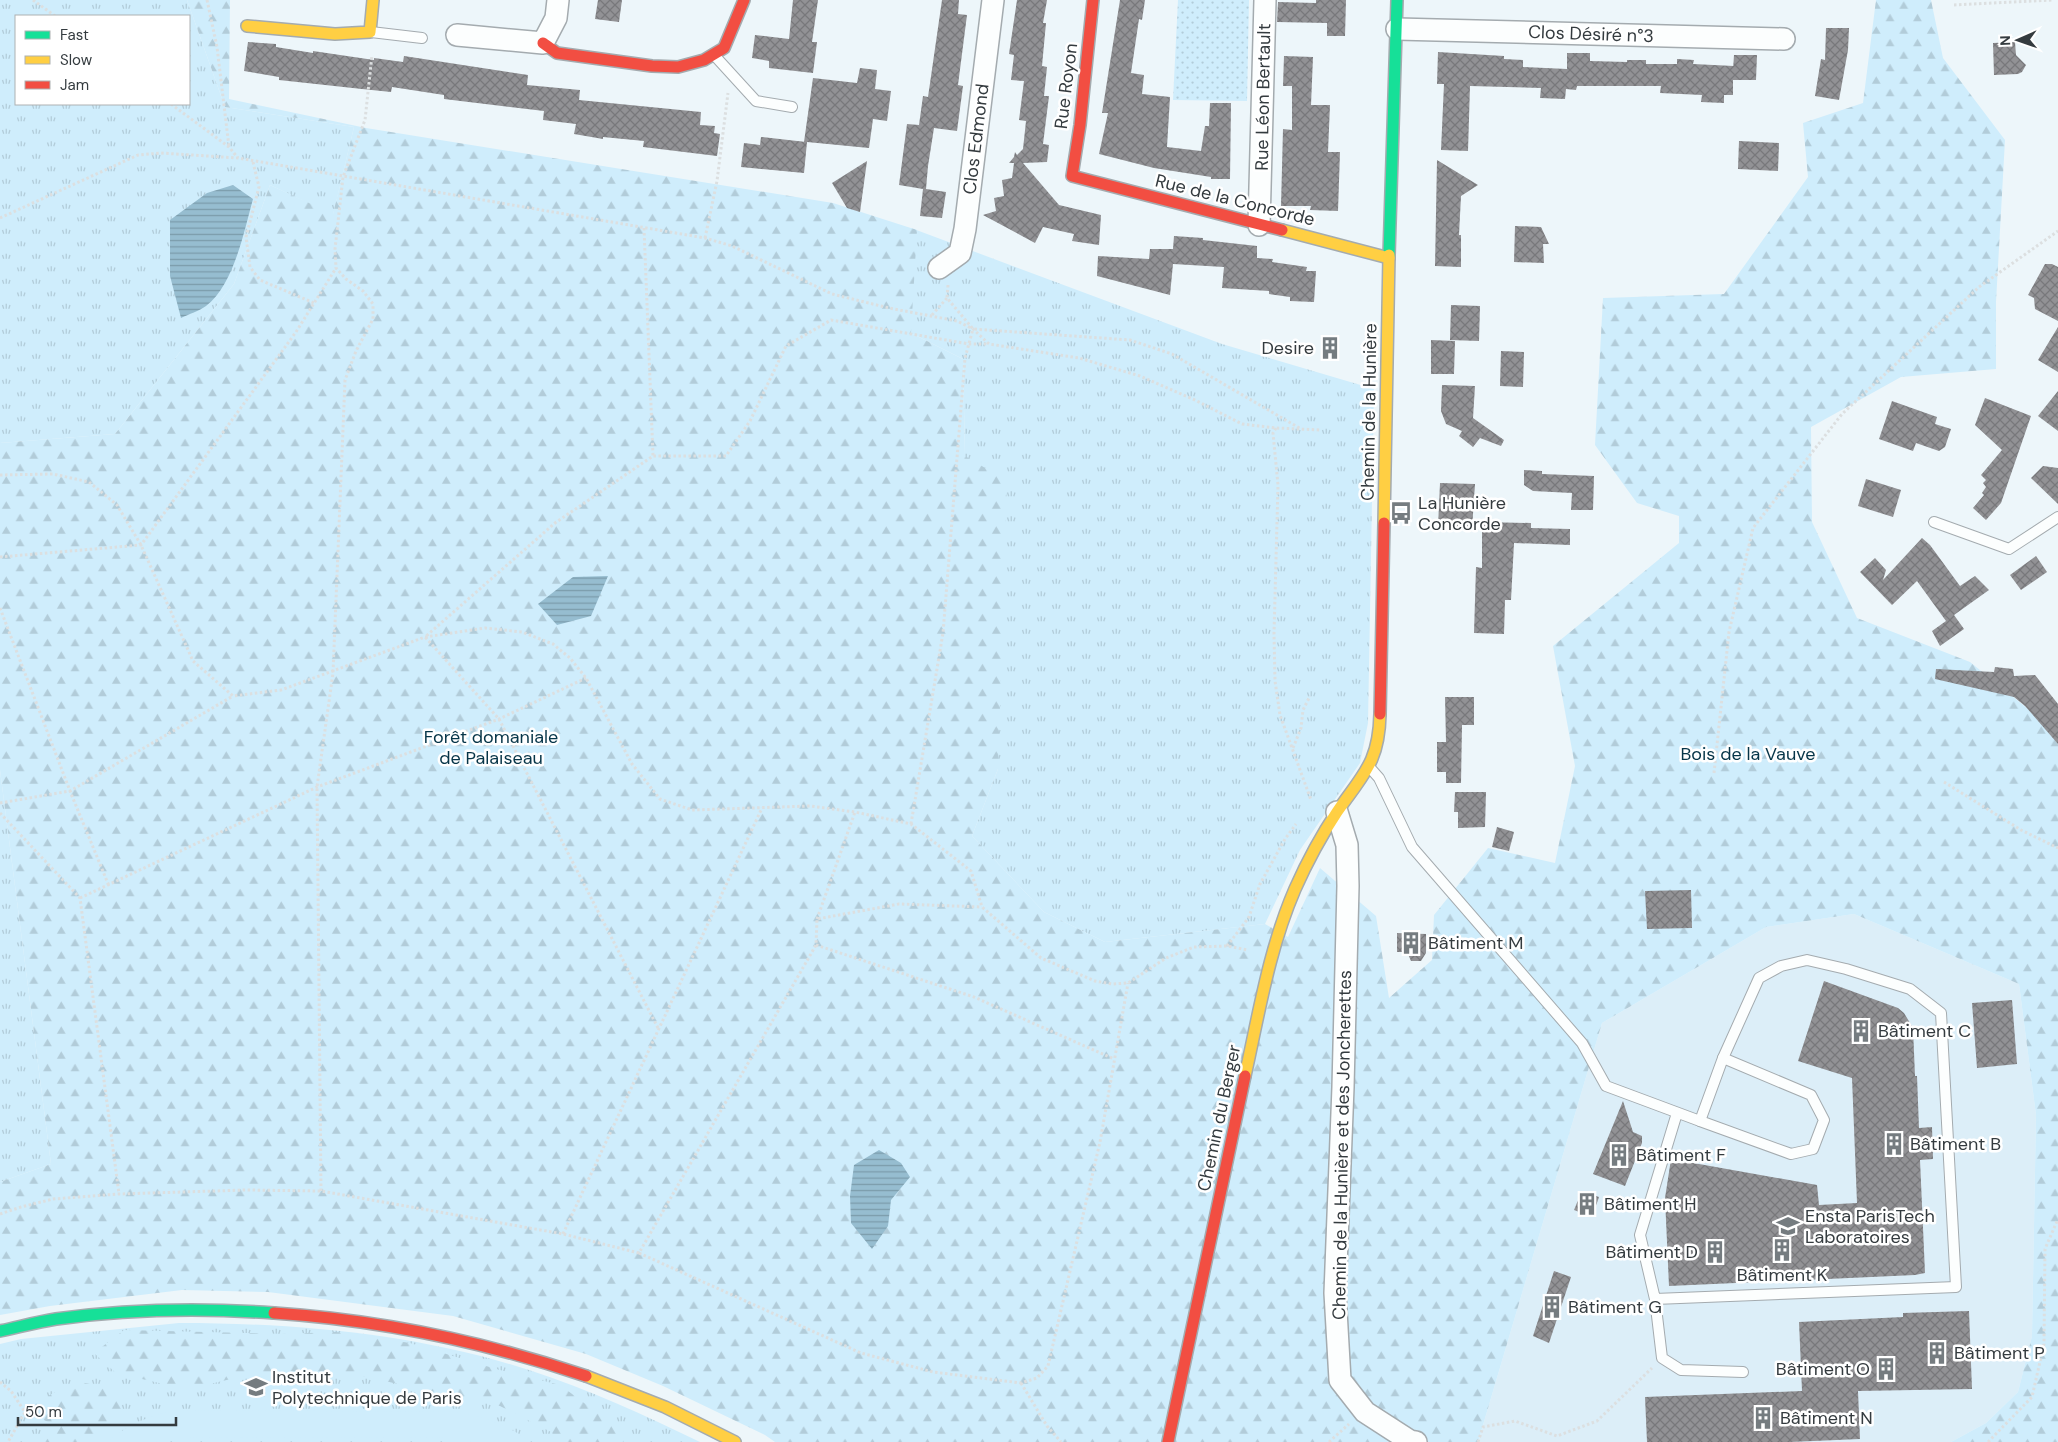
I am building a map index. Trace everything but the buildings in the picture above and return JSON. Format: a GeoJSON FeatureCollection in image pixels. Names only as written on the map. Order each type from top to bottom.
{"type":"FeatureCollection","features":[{"type":"Feature","properties":{"kind":"street"},"geometry":{"type":"LineString","coordinates":[[247,26],[335,34],[370,32],[373,0]]}},
{"type":"Feature","properties":{"kind":"street"},"geometry":{"type":"LineString","coordinates":[[543,43],[556,18],[558,0]]}},
{"type":"Feature","properties":{"kind":"street"},"geometry":{"type":"LineString","coordinates":[[457,35],[543,43],[557,53],[652,66],[704,60],[724,48],[744,0]]}},
{"type":"Feature","properties":{"kind":"street","name":"Clos Edmond"},"geometry":{"type":"LineString","coordinates":[[939,268],[960,253],[965,229],[993,0]]}},
{"type":"Feature","properties":{"kind":"street","name":"Rue Royon"},"geometry":{"type":"LineString","coordinates":[[1072,176],[1080,125],[1093,0]]}},
{"type":"Feature","properties":{"kind":"street","name":"Rue Léon Bertault"},"geometry":{"type":"LineString","coordinates":[[1259,225],[1265,0]]}},
{"type":"Feature","properties":{"kind":"street","name":"Chemin de la Hunière"},"geometry":{"type":"LineString","coordinates":[[1337,812],[1370,768],[1378,751],[1380,732],[1389,258],[1397,0]]}},
{"type":"Feature","properties":{"kind":"street","name":"Clos Désiré n°3"},"geometry":{"type":"LineString","coordinates":[[1397,29],[1784,40]]}},
{"type":"Feature","properties":{"kind":"street","name":"Rue de la Concorde"},"geometry":{"type":"LineString","coordinates":[[1072,176],[1389,258]]}},
{"type":"Feature","properties":{"kind":"street","name":"Chemin de la Hunière et des Joncherettes"},"geometry":{"type":"LineString","coordinates":[[1337,812],[1347,845],[1348,886],[1335,1293],[1340,1380],[1365,1412],[1410,1441],[1416,1442]]}},
{"type":"Feature","properties":{"kind":"street","name":"Chemin du Berger"},"geometry":{"type":"LineString","coordinates":[[1168,1442],[1271,955],[1286,908],[1311,856],[1337,812]]}},
{"type":"Feature","properties":{"kind":"street"},"geometry":{"type":"LineString","coordinates":[[0,1331],[55,1319],[129,1312],[178,1310],[249,1311],[323,1316],[383,1325],[501,1350],[564,1369],[669,1408],[735,1442]]}},
{"type":"Feature","properties":{"kind":"lane"},"geometry":{"type":"LineString","coordinates":[[370,32],[422,38]]}},
{"type":"Feature","properties":{"kind":"lane"},"geometry":{"type":"LineString","coordinates":[[713,55],[756,101],[792,107]]}},
{"type":"Feature","properties":{"kind":"lane"},"geometry":{"type":"LineString","coordinates":[[1934,522],[2009,549],[2058,517]]}},
{"type":"Feature","properties":{"kind":"lane"},"geometry":{"type":"LineString","coordinates":[[1370,768],[1378,778],[1412,847],[1582,1043],[1606,1086],[1791,1154],[1813,1149],[1824,1120],[1812,1095],[1723,1058]]}},
{"type":"Feature","properties":{"kind":"lane"},"geometry":{"type":"LineString","coordinates":[[1655,1299],[1956,1287],[1941,1013],[1910,989],[1846,969],[1807,960],[1781,966],[1759,978],[1723,1058],[1700,1121]]}},
{"type":"Feature","properties":{"kind":"lane"},"geometry":{"type":"LineString","coordinates":[[1677,1113],[1640,1235],[1655,1299],[1662,1358],[1681,1370],[1742,1372]]}},
{"type":"Feature","properties":{"kind":"path"},"geometry":{"type":"LineString","coordinates":[[33,0],[54,15]]}},
{"type":"Feature","properties":{"kind":"path"},"geometry":{"type":"LineString","coordinates":[[207,0],[217,47],[229,148]]}},
{"type":"Feature","properties":{"kind":"path"},"geometry":{"type":"LineString","coordinates":[[1954,5],[2052,0]]}},
{"type":"Feature","properties":{"kind":"path"},"geometry":{"type":"LineString","coordinates":[[0,557],[141,545],[296,332],[336,268],[335,249],[343,177],[365,120],[372,54],[370,32]]}},
{"type":"Feature","properties":{"kind":"path"},"geometry":{"type":"LineString","coordinates":[[705,238],[717,181],[729,85],[727,70]]}},
{"type":"Feature","properties":{"kind":"path"},"geometry":{"type":"LineString","coordinates":[[172,105],[229,148],[238,158]]}},
{"type":"Feature","properties":{"kind":"path"},"geometry":{"type":"LineString","coordinates":[[0,218],[138,156],[160,153],[238,158],[705,238],[732,246],[832,294],[889,308],[957,320],[973,329],[1130,340],[1172,354],[1301,429]]}},
{"type":"Feature","properties":{"kind":"path"},"geometry":{"type":"LineString","coordinates":[[253,162],[259,187],[246,237],[250,266],[260,280],[314,303]]}},
{"type":"Feature","properties":{"kind":"path"},"geometry":{"type":"LineString","coordinates":[[644,228],[653,456]]}},
{"type":"Feature","properties":{"kind":"path"},"geometry":{"type":"LineString","coordinates":[[1714,773],[1729,632],[1753,528],[1842,414],[1979,287],[2058,232]]}},
{"type":"Feature","properties":{"kind":"path"},"geometry":{"type":"LineString","coordinates":[[320,1192],[317,787],[332,673],[345,380],[356,351],[373,319],[374,304],[363,291],[346,279],[336,268]]}},
{"type":"Feature","properties":{"kind":"path"},"geometry":{"type":"LineString","coordinates":[[932,315],[947,298],[949,279],[939,268]]}},
{"type":"Feature","properties":{"kind":"path"},"geometry":{"type":"LineString","coordinates":[[947,298],[973,329],[989,344]]}},
{"type":"Feature","properties":{"kind":"path"},"geometry":{"type":"LineString","coordinates":[[425,637],[555,523],[653,456],[726,456],[750,420],[786,346],[831,320],[969,344],[989,344],[1079,358],[1140,376],[1197,401],[1242,424],[1321,430]]}},
{"type":"Feature","properties":{"kind":"path"},"geometry":{"type":"LineString","coordinates":[[911,824],[943,633],[965,358],[973,329]]}},
{"type":"Feature","properties":{"kind":"path"},"geometry":{"type":"LineString","coordinates":[[1276,428],[1273,433],[1278,485],[1274,634],[1275,681],[1280,715],[1312,800]]}},
{"type":"Feature","properties":{"kind":"path"},"geometry":{"type":"LineString","coordinates":[[0,475],[53,474],[89,482],[117,505],[141,545],[193,661],[233,696]]}},
{"type":"Feature","properties":{"kind":"path"},"geometry":{"type":"LineString","coordinates":[[0,608],[70,791],[109,886]]}},
{"type":"Feature","properties":{"kind":"path"},"geometry":{"type":"LineString","coordinates":[[0,803],[70,791],[233,696],[281,690],[332,673],[425,637],[486,628],[522,632],[553,644],[570,658],[586,678],[632,764],[660,799],[692,810],[810,806],[855,812],[911,824],[971,872],[982,907],[1041,958],[1096,981],[1112,984],[1128,983],[1180,951],[1194,947],[1228,946],[1249,917],[1260,884],[1285,839],[1296,824]]}},
{"type":"Feature","properties":{"kind":"path"},"geometry":{"type":"LineString","coordinates":[[425,637],[499,719],[658,1028]]}},
{"type":"Feature","properties":{"kind":"path"},"geometry":{"type":"LineString","coordinates":[[80,898],[317,787],[499,719],[586,678]]}},
{"type":"Feature","properties":{"kind":"path"},"geometry":{"type":"LineString","coordinates":[[1292,748],[1301,728],[1303,710],[1310,696]]}},
{"type":"Feature","properties":{"kind":"path"},"geometry":{"type":"LineString","coordinates":[[1944,782],[2021,830],[2058,848]]}},
{"type":"Feature","properties":{"kind":"path"},"geometry":{"type":"LineString","coordinates":[[563,1234],[762,808]]}},
{"type":"Feature","properties":{"kind":"path"},"geometry":{"type":"LineString","coordinates":[[639,1252],[816,945],[817,920],[855,812]]}},
{"type":"Feature","properties":{"kind":"path"},"geometry":{"type":"LineString","coordinates":[[0,813],[80,898],[119,1194]]}},
{"type":"Feature","properties":{"kind":"path"},"geometry":{"type":"LineString","coordinates":[[817,920],[899,904],[982,907]]}},
{"type":"Feature","properties":{"kind":"path"},"geometry":{"type":"LineString","coordinates":[[816,945],[974,997],[1114,1058]]}},
{"type":"Feature","properties":{"kind":"path"},"geometry":{"type":"LineString","coordinates":[[0,1214],[53,1199],[119,1194],[246,1190],[320,1192],[563,1234],[639,1252],[861,1353],[933,1372],[1021,1383],[1037,1378],[1048,1366],[1100,1142],[1128,983]]}},
{"type":"Feature","properties":{"kind":"path"},"geometry":{"type":"LineString","coordinates":[[1988,1442],[2032,1397],[2044,1344],[2046,1249],[2058,1219]]}},
{"type":"Feature","properties":{"kind":"path"},"geometry":{"type":"LineString","coordinates":[[1478,1442],[1483,1427],[1515,1421],[1557,1436],[1597,1421],[1662,1358]]}},
{"type":"Feature","properties":{"kind":"path"},"geometry":{"type":"LineString","coordinates":[[0,1382],[11,1391],[25,1412],[8,1442]]}},
{"type":"Feature","properties":{"kind":"path"},"geometry":{"type":"LineString","coordinates":[[1021,1383],[1047,1426],[1061,1442]]}},
{"type":"Feature","properties":{"kind":"path"},"geometry":{"type":"LineString","coordinates":[[1329,1442],[1339,1431],[1365,1412]]}},
{"type":"Feature","properties":{"kind":"shaded area"},"geometry":{"type":"Polygon","coordinates":[[[233,185],[253,199],[237,257],[224,285],[216,297],[203,308],[181,318],[170,276],[170,220],[207,193],[233,185]]]}},
{"type":"Feature","properties":{"kind":"shaded area"},"geometry":{"type":"Polygon","coordinates":[[[608,576],[591,616],[557,625],[538,604],[573,577],[608,576]]]}},
{"type":"Feature","properties":{"kind":"shaded area","name":"Ensta ParisTech Laboratoires"},"geometry":{"type":"Polygon","coordinates":[[[1854,914],[2019,984],[2036,1115],[2032,1336],[2018,1392],[1986,1423],[1951,1442],[1478,1442],[1602,1023],[1766,927],[1854,914]]]}},
{"type":"Feature","properties":{"kind":"shaded area"},"geometry":{"type":"Polygon","coordinates":[[[879,1150],[901,1163],[910,1177],[891,1200],[888,1226],[872,1249],[851,1223],[850,1196],[854,1165],[879,1150]]]}},
{"type":"Feature","properties":{"kind":"green space"},"geometry":{"type":"Polygon","coordinates":[[[0,0],[187,0],[225,107],[354,127],[333,215],[270,185],[234,284],[115,434],[0,443],[0,0]]]}},
{"type":"Feature","properties":{"kind":"green space","name":"Forêt domaniale de Palaiseau"},"geometry":{"type":"Polygon","coordinates":[[[187,0],[230,0],[229,99],[366,128],[833,203],[917,230],[911,333],[963,359],[965,456],[1007,481],[998,769],[972,836],[1044,912],[1105,942],[1265,924],[1288,937],[1320,868],[1376,916],[1389,998],[1432,960],[1434,915],[1488,848],[1555,863],[1575,766],[1553,646],[1679,543],[1679,516],[1637,503],[1595,445],[1603,298],[1724,294],[1808,177],[1803,123],[1863,103],[1876,0],[1931,0],[1943,58],[2005,140],[1996,302],[1996,369],[1901,377],[1811,427],[1812,522],[1857,618],[1970,662],[2058,733],[2058,1442],[1951,1442],[1986,1423],[2018,1392],[2032,1336],[2036,1115],[2019,984],[1854,914],[1766,927],[1602,1023],[1478,1442],[775,1442],[765,1435],[663,1386],[586,1354],[453,1316],[268,1292],[182,1290],[50,1306],[0,1315],[0,1182],[51,1164],[0,770],[0,443],[115,434],[234,284],[270,185],[333,214],[354,127],[225,107],[187,0]]]}},
{"type":"Feature","properties":{"kind":"green space"},"geometry":{"type":"Polygon","coordinates":[[[1178,0],[1249,0],[1247,101],[1173,100],[1178,0]]]}},
{"type":"Feature","properties":{"kind":"green space"},"geometry":{"type":"Polygon","coordinates":[[[911,228],[1222,344],[1374,389],[1368,723],[1360,763],[1300,850],[1265,924],[1105,942],[1044,912],[972,836],[998,769],[965,456],[963,359],[911,333],[911,228]]]}},
{"type":"Feature","properties":{"kind":"green space"},"geometry":{"type":"Polygon","coordinates":[[[0,770],[51,1164],[0,1182],[0,770]]]}},
{"type":"Feature","properties":{"kind":"green space","name":"Institut Polytechnique de Paris"},"geometry":{"type":"Polygon","coordinates":[[[179,1323],[312,1328],[400,1339],[444,1347],[529,1370],[573,1385],[700,1442],[0,1442],[0,1344],[21,1339],[179,1323]]]}},
{"type":"Feature","properties":{"kind":"green space"},"geometry":{"type":"Polygon","coordinates":[[[124,1330],[281,1334],[336,1332],[410,1343],[496,1369],[560,1385],[619,1429],[624,1442],[560,1442],[551,1432],[500,1406],[357,1375],[252,1374],[197,1387],[168,1385],[116,1373],[94,1353],[124,1330]]]}},
{"type":"Feature","properties":{"kind":"green space"},"geometry":{"type":"Polygon","coordinates":[[[75,1381],[115,1389],[124,1414],[92,1442],[38,1442],[60,1428],[42,1419],[48,1396],[75,1381]]]}},
{"type":"Feature","properties":{"kind":"green space"},"geometry":{"type":"Polygon","coordinates":[[[179,1410],[455,1412],[495,1422],[531,1442],[471,1442],[455,1438],[168,1437],[154,1442],[107,1442],[123,1430],[141,1421],[159,1414],[179,1410]]]}},
{"type":"Feature","properties":{"kind":"traffic: fast"},"geometry":{"type":"LineString","coordinates":[[1389,255],[1397,0]]}},
{"type":"Feature","properties":{"kind":"traffic: fast"},"geometry":{"type":"LineString","coordinates":[[0,1331],[56,1319],[138,1311],[220,1310],[274,1313]]}},
{"type":"Feature","properties":{"kind":"traffic: slow"},"geometry":{"type":"LineString","coordinates":[[247,26],[335,34],[370,32],[373,0]]}},
{"type":"Feature","properties":{"kind":"traffic: slow"},"geometry":{"type":"LineString","coordinates":[[1282,230],[1389,258]]}},
{"type":"Feature","properties":{"kind":"traffic: slow"},"geometry":{"type":"LineString","coordinates":[[1384,523],[1389,255]]}},
{"type":"Feature","properties":{"kind":"traffic: slow"},"geometry":{"type":"LineString","coordinates":[[1245,1076],[1271,958],[1286,912],[1309,859],[1373,757],[1377,745],[1380,714]]}},
{"type":"Feature","properties":{"kind":"traffic: slow"},"geometry":{"type":"LineString","coordinates":[[586,1376],[665,1407],[735,1442]]}},
{"type":"Feature","properties":{"kind":"traffic: jam"},"geometry":{"type":"LineString","coordinates":[[543,43],[557,53],[652,66],[678,67],[704,60],[724,48],[744,0]]}},
{"type":"Feature","properties":{"kind":"traffic: jam"},"geometry":{"type":"LineString","coordinates":[[1093,0],[1080,125],[1072,176],[1282,230]]}},
{"type":"Feature","properties":{"kind":"traffic: jam"},"geometry":{"type":"LineString","coordinates":[[1380,714],[1384,523]]}},
{"type":"Feature","properties":{"kind":"traffic: jam"},"geometry":{"type":"LineString","coordinates":[[1168,1442],[1245,1076]]}},
{"type":"Feature","properties":{"kind":"traffic: jam"},"geometry":{"type":"LineString","coordinates":[[274,1313],[354,1321],[432,1334],[510,1353],[586,1376]]}},
{"type":"Feature","properties":{"kind":"place","name":"Desire"},"geometry":{"type":"Point","coordinates":[1330,348]}},
{"type":"Feature","properties":{"kind":"place","name":"La Hunière Concorde"},"geometry":{"type":"Point","coordinates":[1401,513]}},
{"type":"Feature","properties":{"kind":"place","name":"Bâtiment M"},"geometry":{"type":"Point","coordinates":[1411,943]}},
{"type":"Feature","properties":{"kind":"place","name":"Bâtiment C"},"geometry":{"type":"Point","coordinates":[1861,1031]}},
{"type":"Feature","properties":{"kind":"place","name":"Bâtiment B"},"geometry":{"type":"Point","coordinates":[1894,1144]}},
{"type":"Feature","properties":{"kind":"place","name":"Bâtiment F"},"geometry":{"type":"Point","coordinates":[1619,1155]}},
{"type":"Feature","properties":{"kind":"place","name":"Bâtiment H"},"geometry":{"type":"Point","coordinates":[1587,1204]}},
{"type":"Feature","properties":{"kind":"place","name":"Ensta ParisTech Laboratoires"},"geometry":{"type":"Point","coordinates":[1788,1226]}},
{"type":"Feature","properties":{"kind":"place","name":"Bâtiment K"},"geometry":{"type":"Point","coordinates":[1782,1250]}},
{"type":"Feature","properties":{"kind":"place","name":"Bâtiment D"},"geometry":{"type":"Point","coordinates":[1715,1252]}},
{"type":"Feature","properties":{"kind":"place","name":"Bâtiment G"},"geometry":{"type":"Point","coordinates":[1552,1307]}},
{"type":"Feature","properties":{"kind":"place","name":"Bâtiment P"},"geometry":{"type":"Point","coordinates":[1937,1353]}},
{"type":"Feature","properties":{"kind":"place","name":"Bâtiment O"},"geometry":{"type":"Point","coordinates":[1886,1369]}},
{"type":"Feature","properties":{"kind":"place","name":"Institut Polytechnique de Paris"},"geometry":{"type":"Point","coordinates":[256,1387]}},
{"type":"Feature","properties":{"kind":"place","name":"Bâtiment N"},"geometry":{"type":"Point","coordinates":[1763,1418]}},
{"type":"Feature","properties":{"kind":"park label","name":"Bois de la Vauve"},"geometry":{"type":"Point","coordinates":[1748,754]}}]}
